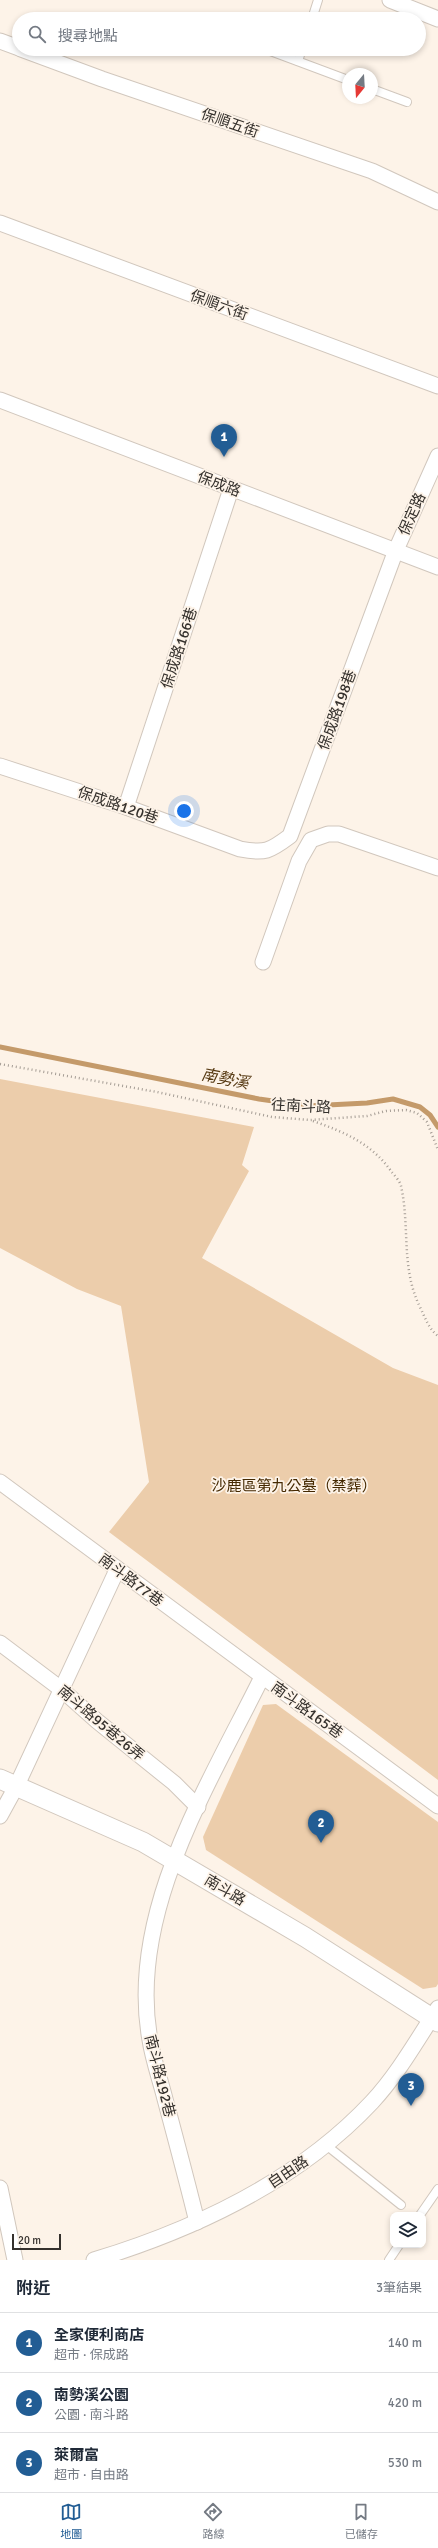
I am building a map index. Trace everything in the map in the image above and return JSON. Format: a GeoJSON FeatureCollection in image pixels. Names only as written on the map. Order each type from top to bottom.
{"type":"FeatureCollection","features":[{"type":"Feature","properties":{"kind":"street"},"geometry":{"type":"LineString","coordinates":[[390,0],[420,12]]}},
{"type":"Feature","properties":{"kind":"street"},"geometry":{"type":"LineString","coordinates":[[426,14],[438,19]]}},
{"type":"Feature","properties":{"kind":"street","name":"保順五街"},"geometry":{"type":"LineString","coordinates":[[0,41],[12,46]]}},
{"type":"Feature","properties":{"kind":"street","name":"保順五街"},"geometry":{"type":"LineString","coordinates":[[39,56],[102,80],[372,171],[438,202]]}},
{"type":"Feature","properties":{"kind":"street","name":"保順六街"},"geometry":{"type":"LineString","coordinates":[[0,223],[438,386]]}},
{"type":"Feature","properties":{"kind":"street","name":"保成路"},"geometry":{"type":"LineString","coordinates":[[0,400],[438,567]]}},
{"type":"Feature","properties":{"kind":"street","name":"保定路"},"geometry":{"type":"LineString","coordinates":[[396,550],[438,456]]}},
{"type":"Feature","properties":{"kind":"street","name":"保成路166巷"},"geometry":{"type":"LineString","coordinates":[[126,807],[231,489]]}},
{"type":"Feature","properties":{"kind":"street","name":"保成路198巷"},"geometry":{"type":"LineString","coordinates":[[259,853],[273,849],[290,836],[396,550]]}},
{"type":"Feature","properties":{"kind":"street","name":"保成路120巷"},"geometry":{"type":"LineString","coordinates":[[0,766],[126,807],[240,849],[259,853]]}},
{"type":"Feature","properties":{"kind":"street"},"geometry":{"type":"LineString","coordinates":[[263,962],[299,861],[310,840],[328,834],[339,834],[438,868]]}},
{"type":"Feature","properties":{"kind":"street","name":"南斗路77巷"},"geometry":{"type":"LineString","coordinates":[[0,1482],[262,1678]]}},
{"type":"Feature","properties":{"kind":"street"},"geometry":{"type":"LineString","coordinates":[[0,1816],[8,1782],[61,1689],[117,1570]]}},
{"type":"Feature","properties":{"kind":"street","name":"南斗路95巷26弄"},"geometry":{"type":"LineString","coordinates":[[0,1643],[61,1689],[97,1721],[174,1783],[198,1807]]}},
{"type":"Feature","properties":{"kind":"street","name":"南斗路165巷"},"geometry":{"type":"LineString","coordinates":[[176,1861],[198,1807],[262,1678],[438,1806]]}},
{"type":"Feature","properties":{"kind":"street","name":"南斗路"},"geometry":{"type":"LineString","coordinates":[[8,1782],[136,1839],[305,1937],[436,2016]]}},
{"type":"Feature","properties":{"kind":"street","name":"南斗路192巷"},"geometry":{"type":"LineString","coordinates":[[176,1861],[158,1905],[150,1934],[146,1987],[149,2040],[197,2222]]}},
{"type":"Feature","properties":{"kind":"street","name":"自由路"},"geometry":{"type":"LineString","coordinates":[[94,2260],[197,2222],[269,2186],[326,2145],[372,2102],[408,2056],[436,2016]]}},
{"type":"Feature","properties":{"kind":"street"},"geometry":{"type":"LineString","coordinates":[[0,2188],[15,2260]]}},
{"type":"Feature","properties":{"kind":"lane"},"geometry":{"type":"LineString","coordinates":[[314,12],[318,0]]}},
{"type":"Feature","properties":{"kind":"lane"},"geometry":{"type":"LineString","coordinates":[[284,56],[342,78]]}},
{"type":"Feature","properties":{"kind":"lane"},"geometry":{"type":"LineString","coordinates":[[298,61],[300,56]]}},
{"type":"Feature","properties":{"kind":"lane"},"geometry":{"type":"LineString","coordinates":[[378,91],[407,102]]}},
{"type":"Feature","properties":{"kind":"lane"},"geometry":{"type":"LineString","coordinates":[[326,2145],[401,2205]]}},
{"type":"Feature","properties":{"kind":"lane"},"geometry":{"type":"LineString","coordinates":[[422,2212],[438,2189]]}},
{"type":"Feature","properties":{"kind":"lane"},"geometry":{"type":"LineString","coordinates":[[389,2260],[397,2248]]}},
{"type":"Feature","properties":{"kind":"path","name":"往南斗路"},"geometry":{"type":"LineString","coordinates":[[0,1064],[157,1092],[272,1117],[310,1120],[366,1116],[386,1111],[406,1110],[417,1113],[427,1122],[438,1150]]}},
{"type":"Feature","properties":{"kind":"path"},"geometry":{"type":"LineString","coordinates":[[310,1120],[344,1132],[363,1142],[384,1161],[401,1184],[407,1261],[412,1290],[430,1330],[438,1336]]}},
{"type":"Feature","properties":{"kind":"green space","name":"沙鹿區第九公墓（禁葬）"},"geometry":{"type":"Polygon","coordinates":[[[0,1079],[254,1127],[242,1165],[249,1171],[202,1258],[393,1368],[438,1385],[438,1780],[109,1532],[149,1482],[121,1306],[77,1289],[0,1248],[0,1079]]]}},
{"type":"Feature","properties":{"kind":"green space"},"geometry":{"type":"Polygon","coordinates":[[[276,1704],[438,1822],[438,1984],[436,1987],[423,1989],[206,1850],[203,1837],[263,1705],[276,1704]]]}},
{"type":"Feature","properties":{"kind":"waterway","name":"南勢溪"},"geometry":{"type":"LineString","coordinates":[[0,1047],[259,1099],[308,1106],[367,1103],[393,1099],[420,1107],[430,1115],[438,1127]]}},
{"type":"Feature","properties":{"kind":"place","name":"全家便利商店"},"geometry":{"type":"Point","coordinates":[224,457]}},
{"type":"Feature","properties":{"kind":"place","name":"南勢溪公園"},"geometry":{"type":"Point","coordinates":[321,1843]}},
{"type":"Feature","properties":{"kind":"place","name":"萊爾富"},"geometry":{"type":"Point","coordinates":[411,2106]}}]}
